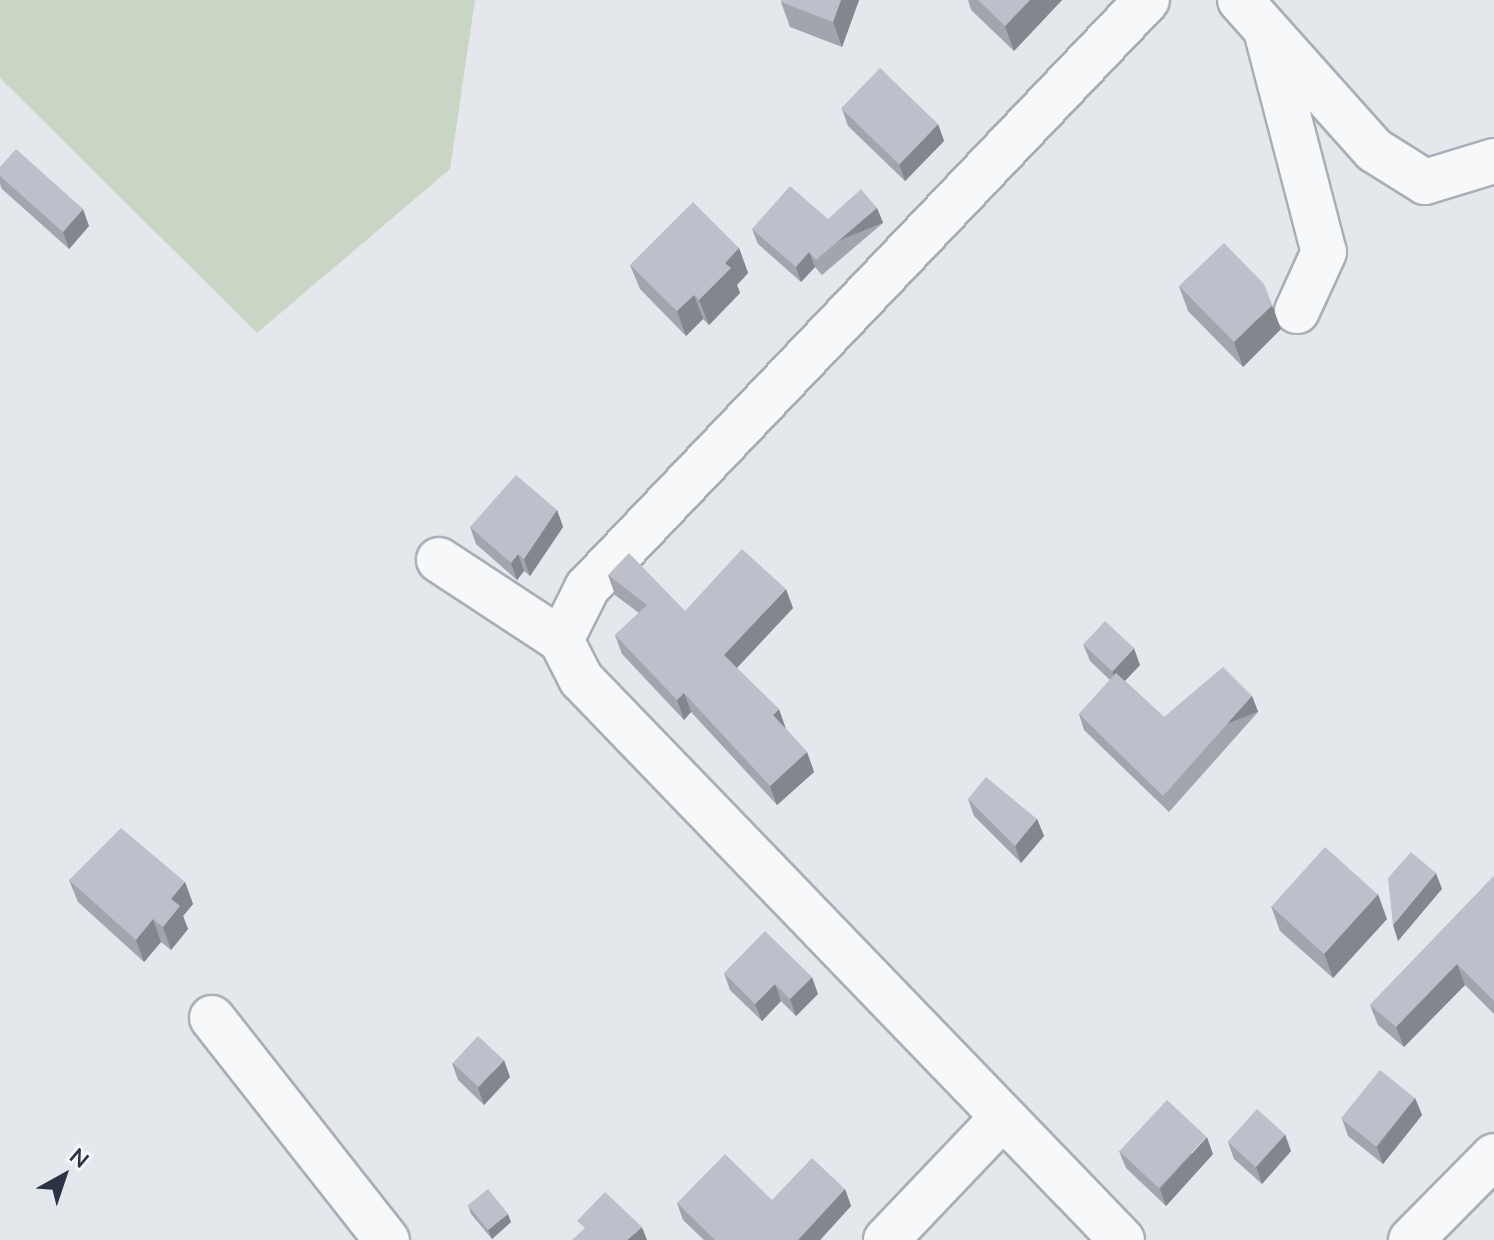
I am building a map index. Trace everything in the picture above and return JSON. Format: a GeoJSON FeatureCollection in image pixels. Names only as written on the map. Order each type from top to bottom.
{"type":"FeatureCollection","features":[{"type":"Feature","properties":{"kind":"street"},"geometry":{"type":"LineString","coordinates":[[561,640],[587,588],[1147,0]]}},
{"type":"Feature","properties":{"kind":"street"},"geometry":{"type":"LineString","coordinates":[[1252,12],[1374,150],[1425,182],[1494,161]]}},
{"type":"Feature","properties":{"kind":"street"},"geometry":{"type":"LineString","coordinates":[[1252,12],[1324,252],[1297,311]]}},
{"type":"Feature","properties":{"kind":"street"},"geometry":{"type":"LineString","coordinates":[[439,560],[561,640],[581,679],[1122,1240]]}},
{"type":"Feature","properties":{"kind":"street"},"geometry":{"type":"LineString","coordinates":[[212,1018],[387,1240]]}},
{"type":"Feature","properties":{"kind":"street"},"geometry":{"type":"LineString","coordinates":[[886,1240],[1003,1117]]}},
{"type":"Feature","properties":{"kind":"street"},"geometry":{"type":"LineString","coordinates":[[1411,1240],[1494,1156]]}},
{"type":"Feature","properties":{"kind":"green space"},"geometry":{"type":"Polygon","coordinates":[[[0,0],[475,0],[450,169],[257,333],[0,78],[0,0]]]}},
{"type":"Feature","properties":{"kind":"building"},"geometry":{"type":"Polygon","coordinates":[[[781,0],[841,0],[833,22],[781,0]]]}},
{"type":"Feature","properties":{"kind":"building"},"geometry":{"type":"Polygon","coordinates":[[[978,0],[1030,0],[1005,26],[978,0]]]}},
{"type":"Feature","properties":{"kind":"building"},"geometry":{"type":"Polygon","coordinates":[[[880,68],[938,124],[899,165],[841,108],[880,68]]]}},
{"type":"Feature","properties":{"kind":"building"},"geometry":{"type":"Polygon","coordinates":[[[16,149],[83,209],[63,232],[0,176],[0,167],[16,149]]]}},
{"type":"Feature","properties":{"kind":"building"},"geometry":{"type":"Polygon","coordinates":[[[790,186],[828,219],[861,189],[877,208],[816,260],[809,252],[796,267],[752,229],[790,186]]]}},
{"type":"Feature","properties":{"kind":"building"},"geometry":{"type":"Polygon","coordinates":[[[693,202],[739,248],[725,263],[731,268],[699,300],[694,295],[677,311],[630,265],[693,202]]]}},
{"type":"Feature","properties":{"kind":"building"},"geometry":{"type":"Polygon","coordinates":[[[1224,243],[1264,284],[1272,305],[1234,342],[1179,286],[1224,243]]]}},
{"type":"Feature","properties":{"kind":"building"},"geometry":{"type":"Polygon","coordinates":[[[516,475],[557,510],[524,559],[518,554],[511,563],[470,527],[516,475]]]}},
{"type":"Feature","properties":{"kind":"building"},"geometry":{"type":"Polygon","coordinates":[[[742,549],[786,589],[724,655],[779,709],[773,715],[807,752],[770,786],[684,693],[677,700],[615,635],[647,605],[608,575],[629,553],[685,611],[742,549]]]}},
{"type":"Feature","properties":{"kind":"building"},"geometry":{"type":"Polygon","coordinates":[[[1105,621],[1134,648],[1112,672],[1083,644],[1105,621]]]}},
{"type":"Feature","properties":{"kind":"building"},"geometry":{"type":"Polygon","coordinates":[[[1223,667],[1252,696],[1163,796],[1079,714],[1116,673],[1164,717],[1223,667]]]}},
{"type":"Feature","properties":{"kind":"building"},"geometry":{"type":"Polygon","coordinates":[[[986,777],[1037,819],[1015,846],[968,799],[986,777]]]}},
{"type":"Feature","properties":{"kind":"building"},"geometry":{"type":"Polygon","coordinates":[[[121,828],[185,882],[171,899],[180,906],[163,927],[153,919],[136,940],[69,880],[121,828]]]}},
{"type":"Feature","properties":{"kind":"building"},"geometry":{"type":"Polygon","coordinates":[[[1325,847],[1378,895],[1324,954],[1271,906],[1325,847]]]}},
{"type":"Feature","properties":{"kind":"building"},"geometry":{"type":"Polygon","coordinates":[[[1411,852],[1436,873],[1393,925],[1388,878],[1411,852]]]}},
{"type":"Feature","properties":{"kind":"building"},"geometry":{"type":"Polygon","coordinates":[[[1494,876],[1494,1001],[1457,964],[1396,1027],[1370,1005],[1494,876]]]}},
{"type":"Feature","properties":{"kind":"building"},"geometry":{"type":"Polygon","coordinates":[[[765,931],[812,977],[790,999],[775,984],[755,1004],[724,973],[765,931]]]}},
{"type":"Feature","properties":{"kind":"building"},"geometry":{"type":"Polygon","coordinates":[[[478,1036],[504,1060],[478,1087],[453,1063],[478,1036]]]}},
{"type":"Feature","properties":{"kind":"building"},"geometry":{"type":"Polygon","coordinates":[[[1380,1070],[1415,1098],[1376,1147],[1341,1118],[1380,1070]]]}},
{"type":"Feature","properties":{"kind":"building"},"geometry":{"type":"Polygon","coordinates":[[[1167,1100],[1206,1137],[1159,1188],[1119,1151],[1167,1100]]]}},
{"type":"Feature","properties":{"kind":"building"},"geometry":{"type":"Polygon","coordinates":[[[1257,1109],[1285,1134],[1256,1167],[1228,1142],[1257,1109]]]}},
{"type":"Feature","properties":{"kind":"building"},"geometry":{"type":"Polygon","coordinates":[[[725,1154],[772,1200],[812,1158],[845,1189],[798,1240],[715,1240],[677,1203],[725,1154]]]}},
{"type":"Feature","properties":{"kind":"building"},"geometry":{"type":"Polygon","coordinates":[[[488,1189],[508,1214],[488,1230],[468,1205],[488,1189]]]}},
{"type":"Feature","properties":{"kind":"building"},"geometry":{"type":"Polygon","coordinates":[[[605,1192],[642,1227],[627,1240],[572,1240],[585,1228],[577,1221],[605,1192]]]}}]}
